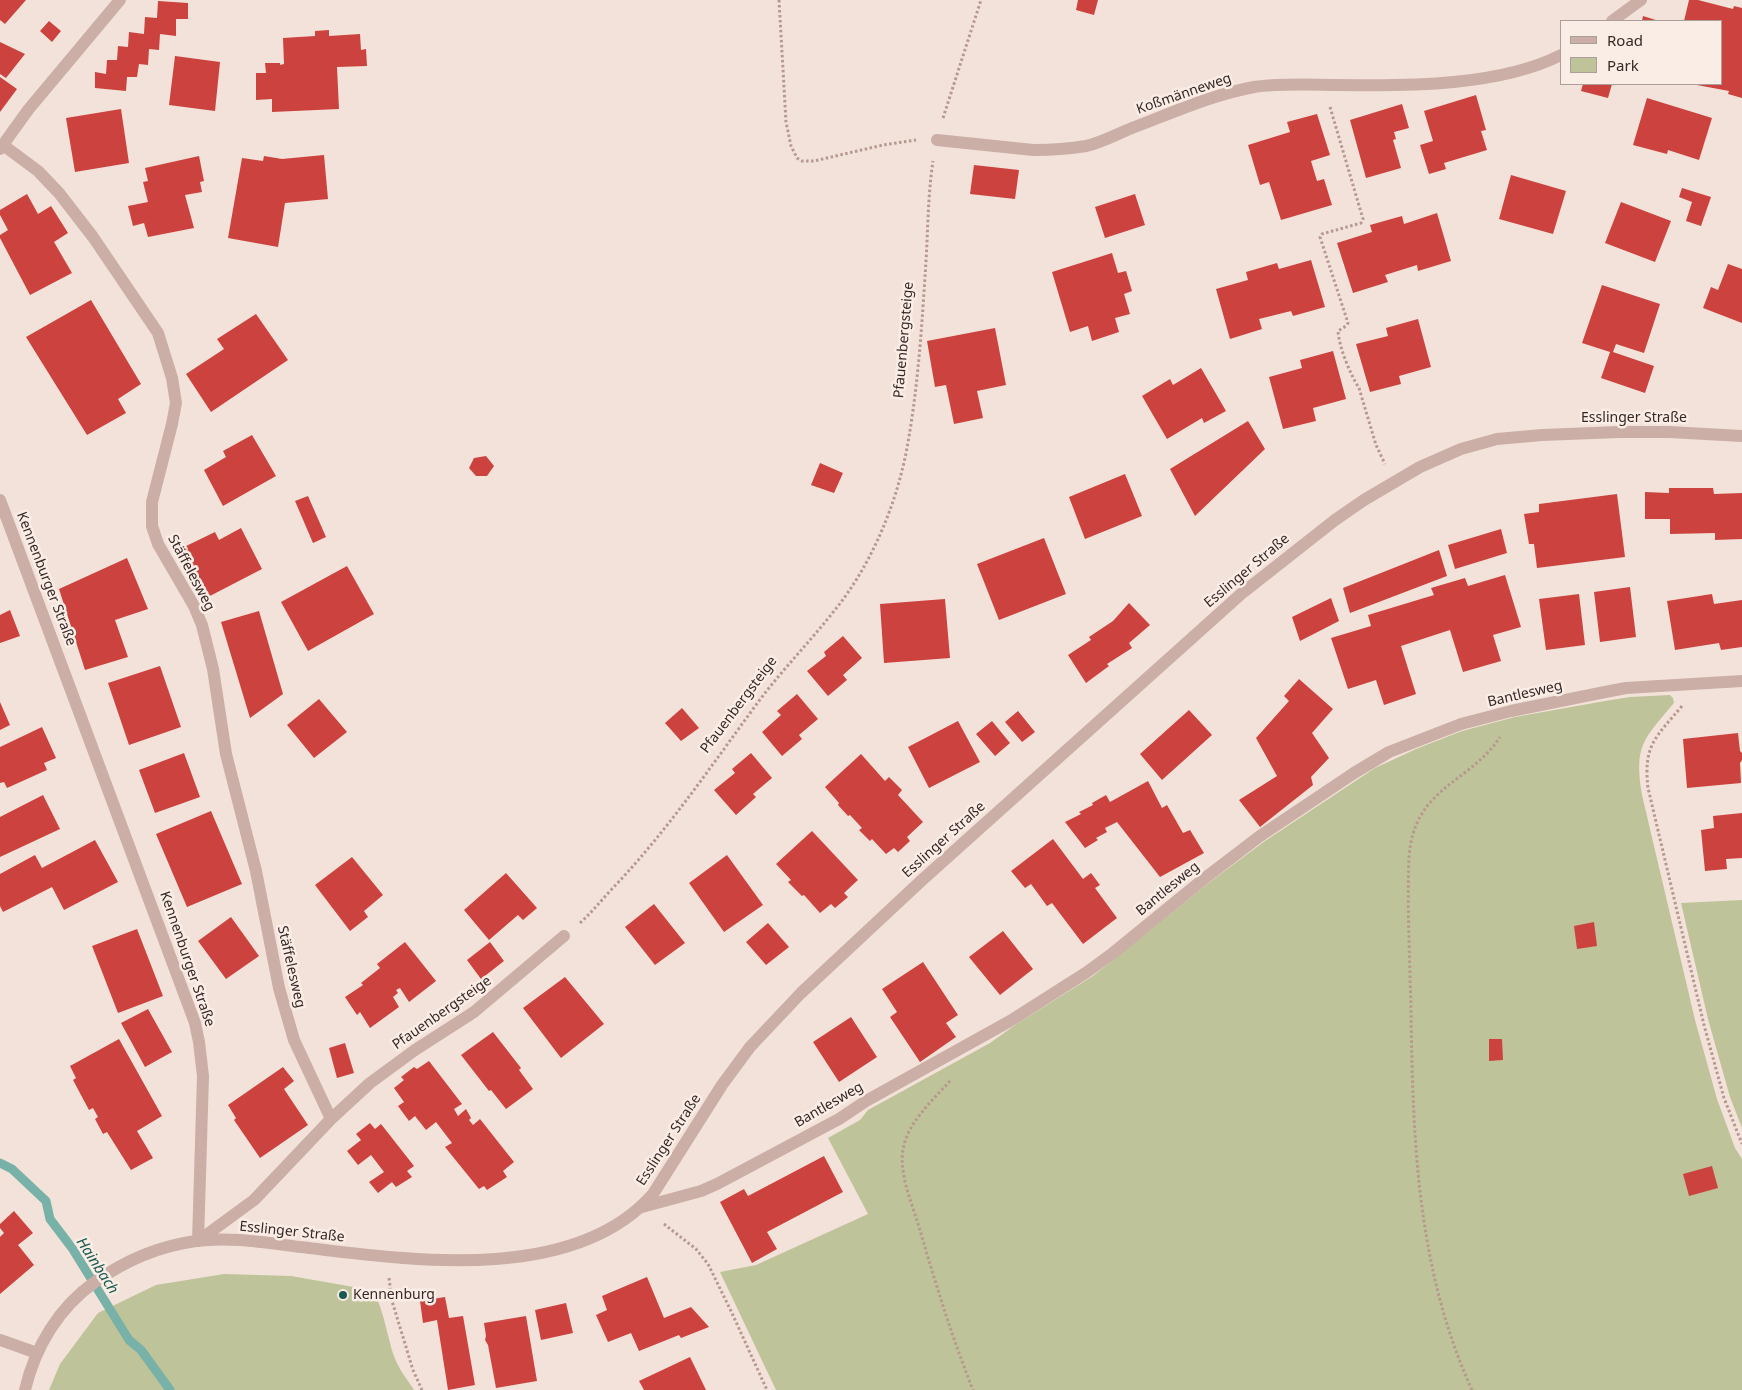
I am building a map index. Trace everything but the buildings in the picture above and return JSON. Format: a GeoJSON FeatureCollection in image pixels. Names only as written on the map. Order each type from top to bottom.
{"type":"FeatureCollection","features":[{"type":"Feature","properties":{"kind":"street"},"geometry":{"type":"LineString","coordinates":[[2,147],[28,110],[120,0]]}},
{"type":"Feature","properties":{"kind":"street"},"geometry":{"type":"LineString","coordinates":[[1613,20],[1641,0]]}},
{"type":"Feature","properties":{"kind":"street","name":"Koßmänneweg"},"geometry":{"type":"LineString","coordinates":[[937,140],[1033,150],[1086,146],[1203,100],[1237,91],[1272,86],[1427,84],[1480,78],[1530,67],[1560,55]]}},
{"type":"Feature","properties":{"kind":"street","name":"Stäffelesweg"},"geometry":{"type":"LineString","coordinates":[[2,147],[38,171],[59,193],[104,253],[158,333],[172,378],[176,403],[152,502],[152,526],[158,544],[194,606],[202,625],[213,669],[226,754],[256,871],[279,988],[294,1040],[331,1119]]}},
{"type":"Feature","properties":{"kind":"street","name":"Esslinger Straße"},"geometry":{"type":"LineString","coordinates":[[198,1241],[238,1240],[388,1257],[452,1261],[484,1260],[538,1253],[590,1238],[628,1218],[642,1207],[665,1178],[722,1086],[750,1047],[800,993],[921,881],[1241,594],[1335,520],[1393,482],[1440,457],[1497,439],[1619,432],[1669,432],[1742,436]]}},
{"type":"Feature","properties":{"kind":"street","name":"Kennenburger Straße"},"geometry":{"type":"LineString","coordinates":[[0,500],[195,1023],[200,1042],[203,1076],[198,1241]]}},
{"type":"Feature","properties":{"kind":"street","name":"Bantlesweg"},"geometry":{"type":"LineString","coordinates":[[642,1207],[701,1191],[717,1184],[839,1119],[866,1100],[1010,1021],[1100,963],[1204,878],[1260,836],[1371,762],[1436,733],[1461,724],[1511,711],[1626,688],[1742,681]]}},
{"type":"Feature","properties":{"kind":"street","name":"Pfauenbergsteige"},"geometry":{"type":"LineString","coordinates":[[198,1241],[254,1200],[331,1119],[370,1083],[402,1058],[474,1012],[564,936]]}},
{"type":"Feature","properties":{"kind":"street"},"geometry":{"type":"LineString","coordinates":[[25,1390],[37,1353],[63,1311],[81,1292],[102,1277],[139,1256],[176,1245],[198,1241]]}},
{"type":"Feature","properties":{"kind":"street"},"geometry":{"type":"LineString","coordinates":[[0,1340],[37,1353]]}},
{"type":"Feature","properties":{"kind":"path"},"geometry":{"type":"LineString","coordinates":[[779,0],[786,122],[791,146],[797,158],[802,161],[814,161],[892,143],[937,140]]}},
{"type":"Feature","properties":{"kind":"path","name":"Pfauenbergsteige"},"geometry":{"type":"LineString","coordinates":[[564,936],[583,920],[628,873],[664,831],[767,690],[835,610],[854,584],[878,541],[897,486],[911,421],[919,346],[930,194],[937,140],[981,0]]}},
{"type":"Feature","properties":{"kind":"path"},"geometry":{"type":"LineString","coordinates":[[1323,85],[1363,219],[1361,223],[1322,234],[1320,237],[1348,323],[1338,331],[1339,339],[1354,380],[1359,388],[1376,445],[1393,482]]}},
{"type":"Feature","properties":{"kind":"path"},"geometry":{"type":"LineString","coordinates":[[1696,684],[1682,706],[1650,745],[1646,776],[1704,1025],[1724,1098],[1742,1144]]}},
{"type":"Feature","properties":{"kind":"path"},"geometry":{"type":"LineString","coordinates":[[1472,1390],[1458,1360],[1440,1301],[1430,1260],[1419,1190],[1412,1059],[1409,857],[1413,832],[1426,808],[1446,786],[1489,751],[1502,733],[1511,711]]}},
{"type":"Feature","properties":{"kind":"path"},"geometry":{"type":"LineString","coordinates":[[955,1076],[929,1104],[911,1129],[904,1148],[903,1167],[927,1252],[973,1390]]}},
{"type":"Feature","properties":{"kind":"path"},"geometry":{"type":"LineString","coordinates":[[642,1207],[703,1256],[731,1311],[767,1390]]}},
{"type":"Feature","properties":{"kind":"path"},"geometry":{"type":"LineString","coordinates":[[388,1257],[392,1301],[413,1370],[422,1390]]}},
{"type":"Feature","properties":{"kind":"green space"},"geometry":{"type":"Polygon","coordinates":[[[1670,695],[1674,703],[1643,744],[1639,765],[1640,778],[1642,795],[1695,1020],[1717,1099],[1735,1148],[1742,1159],[1742,1390],[776,1390],[720,1272],[756,1265],[868,1214],[828,1138],[860,1120],[868,1110],[990,1043],[1093,976],[1210,882],[1265,841],[1375,768],[1462,731],[1515,717],[1630,697],[1670,695]]]}},
{"type":"Feature","properties":{"kind":"green space"},"geometry":{"type":"Polygon","coordinates":[[[1742,900],[1742,1128],[1730,1097],[1708,1019],[1681,903],[1742,900]]]}},
{"type":"Feature","properties":{"kind":"green space"},"geometry":{"type":"Polygon","coordinates":[[[224,1274],[291,1276],[371,1290],[382,1311],[396,1360],[414,1390],[49,1390],[60,1364],[98,1313],[156,1285],[224,1274]]]}},
{"type":"Feature","properties":{"kind":"waterway","name":"Hainbach"},"geometry":{"type":"LineString","coordinates":[[0,1163],[12,1169],[46,1201],[50,1219],[72,1248],[129,1340],[141,1350],[170,1390]]}},
{"type":"Feature","properties":{"kind":"place","name":"Kennenburg"},"geometry":{"type":"Point","coordinates":[343,1295]}}]}
